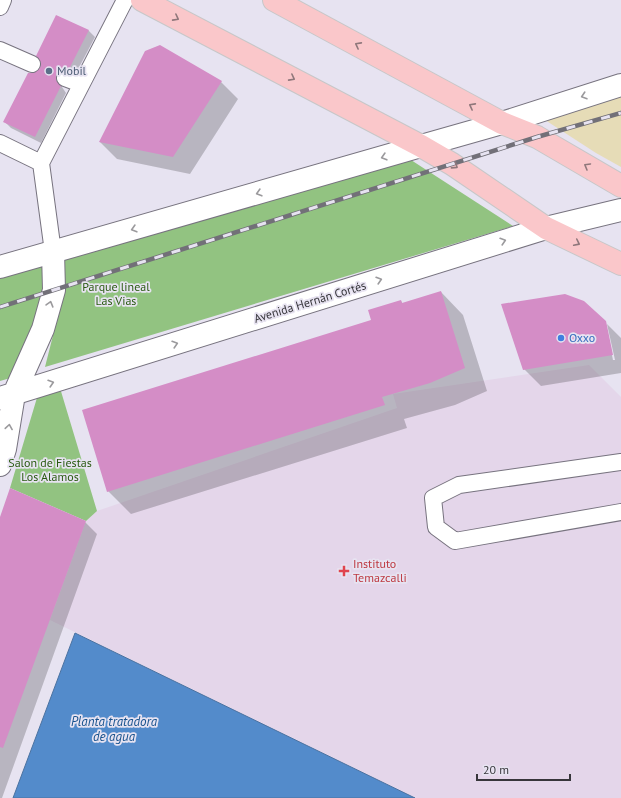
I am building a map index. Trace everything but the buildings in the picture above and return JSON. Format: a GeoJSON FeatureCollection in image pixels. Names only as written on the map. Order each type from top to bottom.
{"type":"FeatureCollection","features":[{"type":"Feature","properties":{"kind":"main road"},"geometry":{"type":"LineString","coordinates":[[142,0],[421,146],[452,164],[546,228],[621,264]]}},
{"type":"Feature","properties":{"kind":"main road"},"geometry":{"type":"LineString","coordinates":[[274,0],[502,123],[537,137],[621,186]]}},
{"type":"Feature","properties":{"kind":"street"},"geometry":{"type":"LineString","coordinates":[[0,267],[502,123],[621,84]]}},
{"type":"Feature","properties":{"kind":"street","name":"Avenida Hernán Cortés"},"geometry":{"type":"LineString","coordinates":[[7,396],[546,228],[621,210]]}},
{"type":"Feature","properties":{"kind":"street"},"geometry":{"type":"LineString","coordinates":[[0,465],[5,449],[7,396],[43,329],[54,290],[53,252]]}},
{"type":"Feature","properties":{"kind":"lane"},"geometry":{"type":"LineString","coordinates":[[0,7],[3,0]]}},
{"type":"Feature","properties":{"kind":"lane"},"geometry":{"type":"LineString","coordinates":[[53,252],[41,163],[125,0]]}},
{"type":"Feature","properties":{"kind":"lane"},"geometry":{"type":"LineString","coordinates":[[0,50],[32,64]]}},
{"type":"Feature","properties":{"kind":"lane"},"geometry":{"type":"LineString","coordinates":[[65,78],[81,84]]}},
{"type":"Feature","properties":{"kind":"lane"},"geometry":{"type":"LineString","coordinates":[[0,143],[41,163]]}},
{"type":"Feature","properties":{"kind":"lane"},"geometry":{"type":"LineString","coordinates":[[621,462],[459,485],[434,498],[436,527],[455,541],[621,512]]}},
{"type":"Feature","properties":{"kind":"shaded area","name":"Instituto Temazcalli"},"geometry":{"type":"Polygon","coordinates":[[[589,365],[621,397],[621,798],[414,798],[50,620],[86,521],[97,511],[397,408],[393,394],[589,365]]]}},
{"type":"Feature","properties":{"kind":"green space","name":"Parque lineal Las Vias"},"geometry":{"type":"Polygon","coordinates":[[[411,160],[513,226],[45,367],[64,292],[64,256],[411,160]]]}},
{"type":"Feature","properties":{"kind":"green space"},"geometry":{"type":"Polygon","coordinates":[[[42,262],[43,291],[21,375],[0,381],[0,274],[42,262]]]}},
{"type":"Feature","properties":{"kind":"green space","name":"Salon de Fiestas Los Alamos"},"geometry":{"type":"Polygon","coordinates":[[[60,388],[97,511],[86,521],[10,488],[39,391],[60,388]]]}},
{"type":"Feature","properties":{"kind":"sand"},"geometry":{"type":"Polygon","coordinates":[[[621,94],[621,167],[596,153],[542,118],[621,94]]]}},
{"type":"Feature","properties":{"kind":"water","name":"Planta tratadora de agua"},"geometry":{"type":"Polygon","coordinates":[[[75,633],[415,798],[13,798],[75,633]]]}},
{"type":"Feature","properties":{"kind":"railway"},"geometry":{"type":"LineString","coordinates":[[0,307],[537,137],[621,113]]}},
{"type":"Feature","properties":{"kind":"place","name":"Mobil"},"geometry":{"type":"Point","coordinates":[49,71]}},
{"type":"Feature","properties":{"kind":"place","name":"Oxxo"},"geometry":{"type":"Point","coordinates":[561,338]}},
{"type":"Feature","properties":{"kind":"place","name":"Instituto Temazcalli"},"geometry":{"type":"Point","coordinates":[344,571]}}]}
